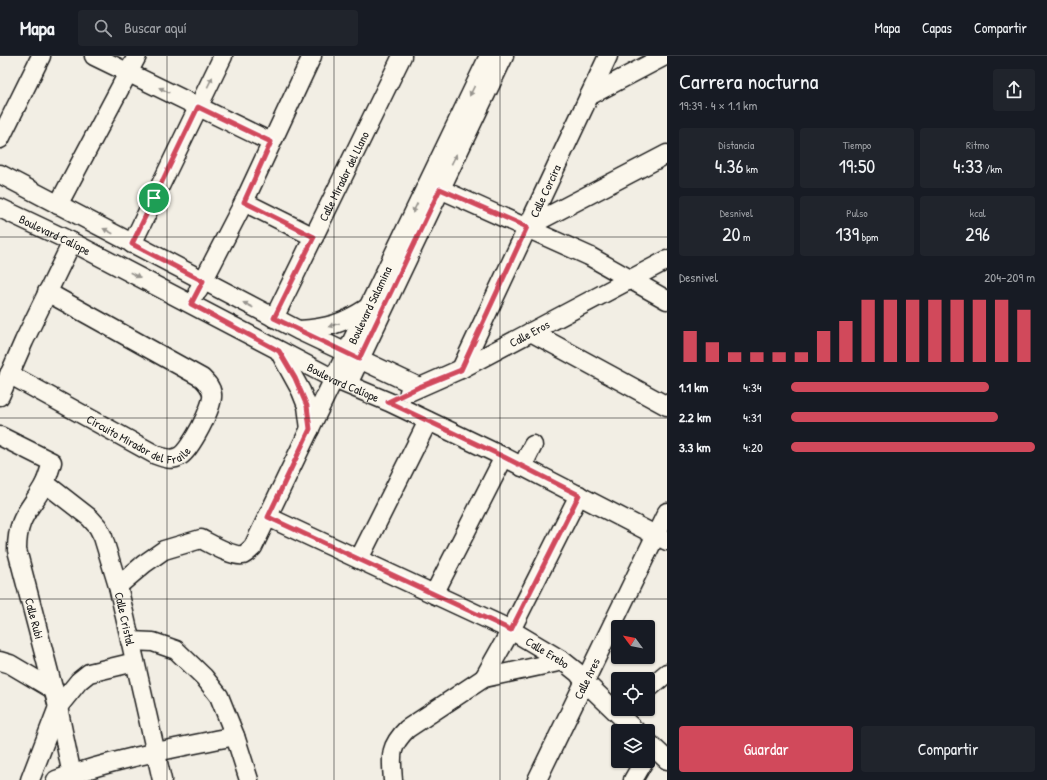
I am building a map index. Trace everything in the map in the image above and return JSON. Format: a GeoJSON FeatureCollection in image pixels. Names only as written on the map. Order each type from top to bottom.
{"type":"FeatureCollection","features":[{"type":"Feature","properties":{"kind":"street"},"geometry":{"type":"LineString","coordinates":[[0,139],[41,56]]}},
{"type":"Feature","properties":{"kind":"street"},"geometry":{"type":"LineString","coordinates":[[94,56],[271,142]]}},
{"type":"Feature","properties":{"kind":"street"},"geometry":{"type":"LineString","coordinates":[[58,205],[137,56]]}},
{"type":"Feature","properties":{"kind":"street"},"geometry":{"type":"LineString","coordinates":[[132,244],[223,56]]}},
{"type":"Feature","properties":{"kind":"street"},"geometry":{"type":"LineString","coordinates":[[191,304],[244,202],[312,56]]}},
{"type":"Feature","properties":{"kind":"street","name":"Calle Mirador del Llano"},"geometry":{"type":"LineString","coordinates":[[274,318],[402,56]]}},
{"type":"Feature","properties":{"kind":"street","name":"Boulevard Salamina"},"geometry":{"type":"LineString","coordinates":[[353,356],[367,308],[489,56]]}},
{"type":"Feature","properties":{"kind":"street","name":"Boulevard Salamina"},"geometry":{"type":"LineString","coordinates":[[118,586],[144,564],[164,550],[201,539],[233,554],[241,555],[247,553],[252,547],[310,429],[341,382],[440,189],[504,56]]}},
{"type":"Feature","properties":{"kind":"street","name":"Calle Corcira"},"geometry":{"type":"LineString","coordinates":[[461,370],[608,56]]}},
{"type":"Feature","properties":{"kind":"street"},"geometry":{"type":"LineString","coordinates":[[590,96],[665,56]]}},
{"type":"Feature","properties":{"kind":"street"},"geometry":{"type":"LineString","coordinates":[[527,227],[667,154]]}},
{"type":"Feature","properties":{"kind":"street"},"geometry":{"type":"LineString","coordinates":[[0,174],[274,318],[419,387]]}},
{"type":"Feature","properties":{"kind":"street"},"geometry":{"type":"LineString","coordinates":[[440,189],[589,256],[667,300]]}},
{"type":"Feature","properties":{"kind":"street"},"geometry":{"type":"LineString","coordinates":[[244,202],[314,237]]}},
{"type":"Feature","properties":{"kind":"street","name":"Boulevard Calíope"},"geometry":{"type":"LineString","coordinates":[[0,208],[72,242],[341,382],[388,402],[504,457],[661,538]]}},
{"type":"Feature","properties":{"kind":"street"},"geometry":{"type":"LineString","coordinates":[[0,396],[47,292],[72,242]]}},
{"type":"Feature","properties":{"kind":"street","name":"Calle Eros"},"geometry":{"type":"LineString","coordinates":[[388,402],[419,387],[461,370],[667,260]]}},
{"type":"Feature","properties":{"kind":"street","name":"Circuito Mirador del Fraile"},"geometry":{"type":"LineString","coordinates":[[9,374],[156,455],[168,459],[180,456],[189,448],[211,405],[212,395],[210,386],[202,378],[47,292]]}},
{"type":"Feature","properties":{"kind":"street"},"geometry":{"type":"LineString","coordinates":[[298,330],[335,325],[350,319],[367,308]]}},
{"type":"Feature","properties":{"kind":"street"},"geometry":{"type":"LineString","coordinates":[[531,332],[667,406]]}},
{"type":"Feature","properties":{"kind":"street"},"geometry":{"type":"LineString","coordinates":[[279,351],[301,391],[307,406],[310,429]]}},
{"type":"Feature","properties":{"kind":"street"},"geometry":{"type":"LineString","coordinates":[[359,559],[428,421]]}},
{"type":"Feature","properties":{"kind":"street","name":"Calle Rubi"},"geometry":{"type":"LineString","coordinates":[[0,436],[52,462],[45,482],[21,522],[17,536],[17,550],[54,691],[67,778]]}},
{"type":"Feature","properties":{"kind":"street"},"geometry":{"type":"LineString","coordinates":[[522,467],[533,445]]}},
{"type":"Feature","properties":{"kind":"street"},"geometry":{"type":"LineString","coordinates":[[434,594],[504,457]]}},
{"type":"Feature","properties":{"kind":"street","name":"Calle Cristal"},"geometry":{"type":"LineString","coordinates":[[45,482],[90,518],[98,527],[103,537],[118,586],[162,780]]}},
{"type":"Feature","properties":{"kind":"street"},"geometry":{"type":"LineString","coordinates":[[484,678],[511,630],[579,495]]}},
{"type":"Feature","properties":{"kind":"street","name":"Calle Ares"},"geometry":{"type":"LineString","coordinates":[[537,780],[585,682],[661,538],[667,512]]}},
{"type":"Feature","properties":{"kind":"street","name":"Calle Erebo"},"geometry":{"type":"LineString","coordinates":[[268,517],[511,630],[563,661],[578,673],[585,682],[611,705]]}},
{"type":"Feature","properties":{"kind":"street"},"geometry":{"type":"LineString","coordinates":[[130,641],[153,642],[176,650],[204,677],[219,696],[250,780]]}},
{"type":"Feature","properties":{"kind":"street"},"geometry":{"type":"LineString","coordinates":[[0,661],[10,664],[54,691]]}},
{"type":"Feature","properties":{"kind":"street"},"geometry":{"type":"LineString","coordinates":[[393,780],[391,760],[393,748],[398,738],[407,729],[484,678],[563,661]]}},
{"type":"Feature","properties":{"kind":"street"},"geometry":{"type":"LineString","coordinates":[[54,691],[79,681],[89,673],[135,662]]}},
{"type":"Feature","properties":{"kind":"street"},"geometry":{"type":"LineString","coordinates":[[655,683],[667,673]]}},
{"type":"Feature","properties":{"kind":"street"},"geometry":{"type":"LineString","coordinates":[[54,691],[79,681]]}},
{"type":"Feature","properties":{"kind":"street"},"geometry":{"type":"LineString","coordinates":[[30,780],[54,691]]}},
{"type":"Feature","properties":{"kind":"street","name":"Calle Erebo"},"geometry":{"type":"LineString","coordinates":[[622,716],[630,724]]}},
{"type":"Feature","properties":{"kind":"street"},"geometry":{"type":"LineString","coordinates":[[67,778],[155,752],[235,736]]}},
{"type":"Feature","properties":{"kind":"street"},"geometry":{"type":"LineString","coordinates":[[633,780],[642,768]]}},
{"type":"Feature","properties":{"kind":"route"},"geometry":{"type":"LineString","coordinates":[[198,107],[271,142],[244,202],[314,237],[274,318],[359,359],[440,189],[527,227],[461,370],[419,387],[388,402],[504,457],[579,495],[511,630],[268,517],[310,429],[307,406],[295,378],[279,351],[191,304],[203,281],[132,244],[154,198],[198,107]]}}]}
